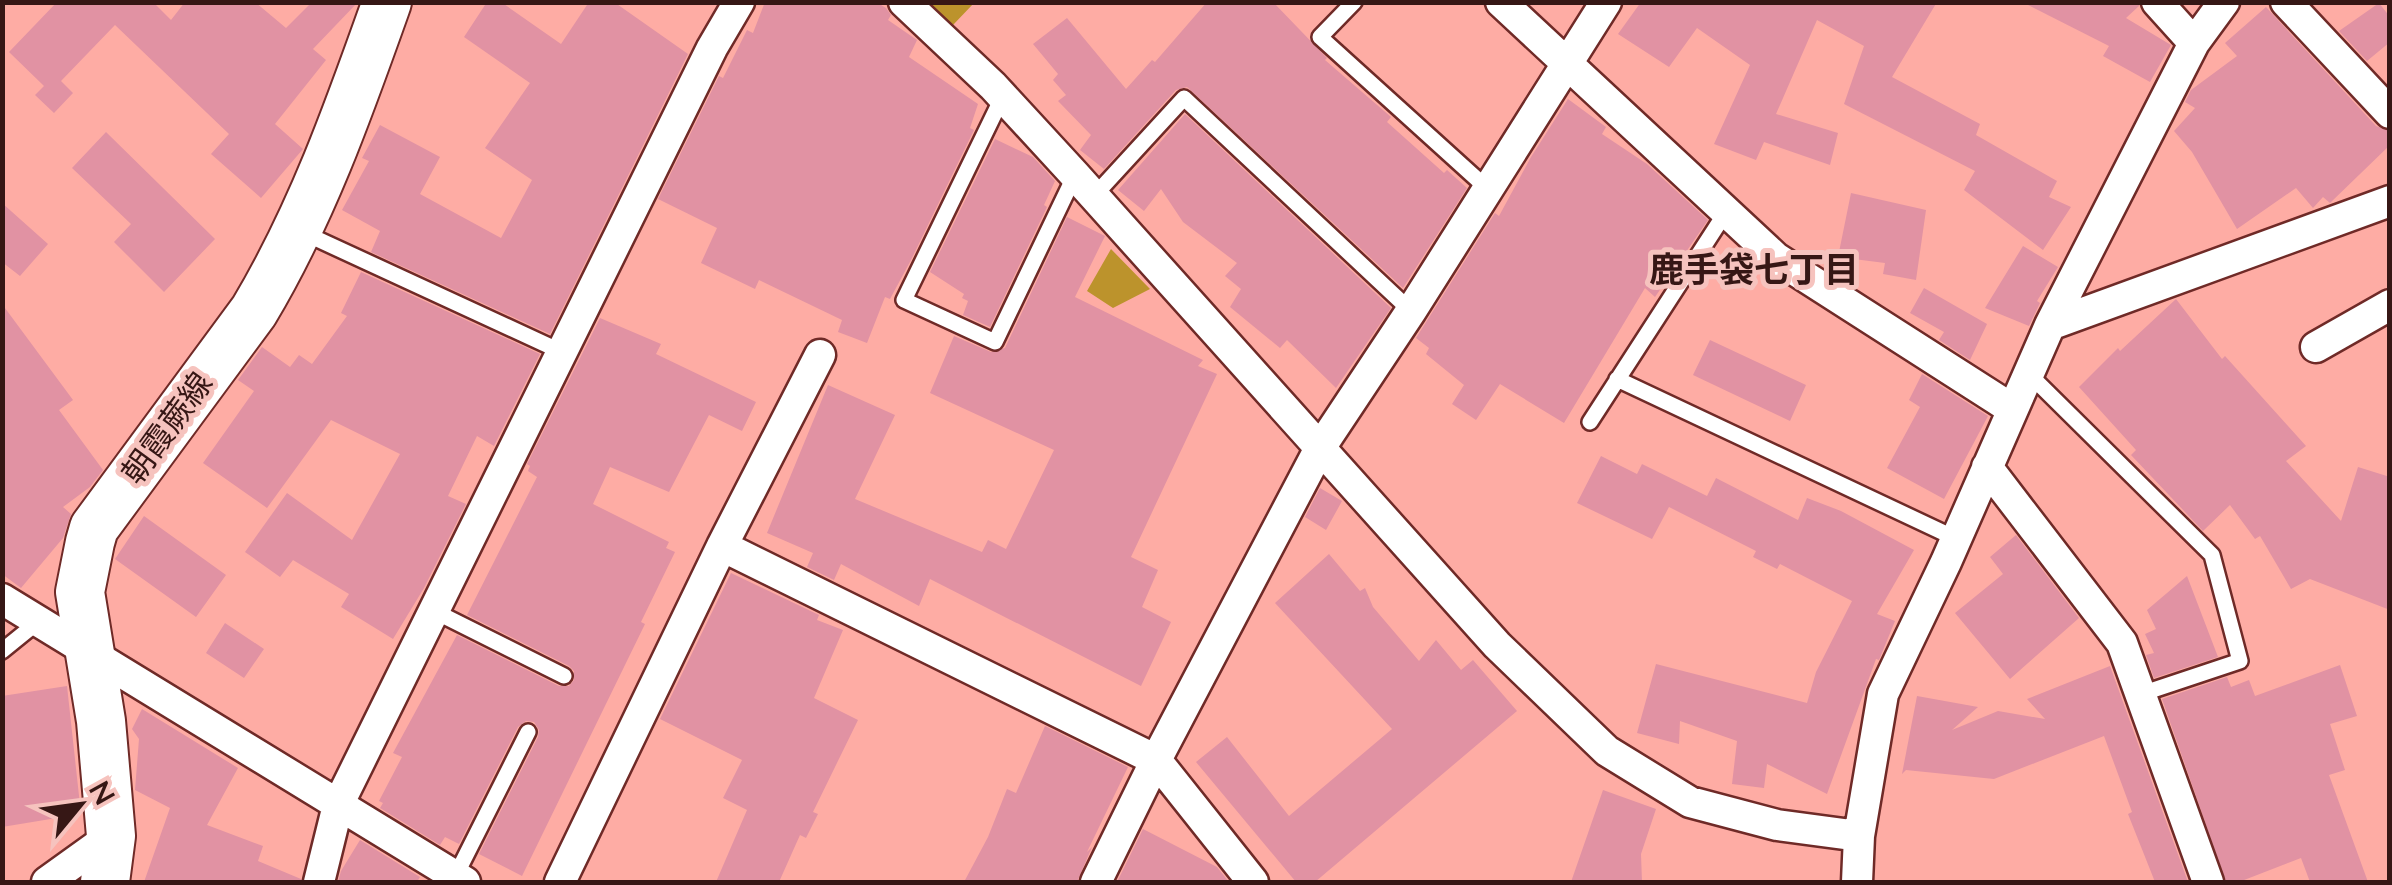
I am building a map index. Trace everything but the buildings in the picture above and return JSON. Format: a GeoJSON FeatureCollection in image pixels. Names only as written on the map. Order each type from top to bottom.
{"type":"FeatureCollection","features":[{"type":"Feature","properties":{"kind":"main road","name":"朝霞蕨線"},"geometry":{"type":"LineString","coordinates":[[105,882],[111,836],[92,654],[80,592],[94,528],[254,311],[299,230],[342,129],[387,2]]}},
{"type":"Feature","properties":{"kind":"street"},"geometry":{"type":"LineString","coordinates":[[319,882],[338,806],[712,48],[739,2]]}},
{"type":"Feature","properties":{"kind":"street"},"geometry":{"type":"LineString","coordinates":[[904,2],[1002,96],[1085,185],[1497,646],[1607,751],[1690,802],[1778,825],[1858,836]]}},
{"type":"Feature","properties":{"kind":"street"},"geometry":{"type":"LineString","coordinates":[[1501,2],[1776,258],[2012,409]]}},
{"type":"Feature","properties":{"kind":"street"},"geometry":{"type":"LineString","coordinates":[[1096,882],[1320,448],[1606,2]]}},
{"type":"Feature","properties":{"kind":"street"},"geometry":{"type":"LineString","coordinates":[[2157,2],[2194,43]]}},
{"type":"Feature","properties":{"kind":"street"},"geometry":{"type":"LineString","coordinates":[[1856,882],[1858,836],[1883,694],[2050,325],[2194,43],[2224,2]]}},
{"type":"Feature","properties":{"kind":"street"},"geometry":{"type":"LineString","coordinates":[[2286,2],[2390,113]]}},
{"type":"Feature","properties":{"kind":"street"},"geometry":{"type":"LineString","coordinates":[[2050,325],[2390,201]]}},
{"type":"Feature","properties":{"kind":"street"},"geometry":{"type":"LineString","coordinates":[[2316,347],[2390,306]]}},
{"type":"Feature","properties":{"kind":"street"},"geometry":{"type":"LineString","coordinates":[[560,882],[722,546],[820,355]]}},
{"type":"Feature","properties":{"kind":"street"},"geometry":{"type":"LineString","coordinates":[[1988,467],[2122,642],[2208,882]]}},
{"type":"Feature","properties":{"kind":"street"},"geometry":{"type":"LineString","coordinates":[[722,546],[1156,760],[1253,882]]}},
{"type":"Feature","properties":{"kind":"street"},"geometry":{"type":"LineString","coordinates":[[2,599],[447,877]]}},
{"type":"Feature","properties":{"kind":"street"},"geometry":{"type":"LineString","coordinates":[[48,882],[111,836]]}},
{"type":"Feature","properties":{"kind":"lane"},"geometry":{"type":"LineString","coordinates":[[1354,2],[1320,38],[1488,190]]}},
{"type":"Feature","properties":{"kind":"lane"},"geometry":{"type":"LineString","coordinates":[[1002,96],[904,300],[995,342],[1085,185],[1184,98],[1411,310]]}},
{"type":"Feature","properties":{"kind":"lane"},"geometry":{"type":"LineString","coordinates":[[1590,422],[1726,212]]}},
{"type":"Feature","properties":{"kind":"lane"},"geometry":{"type":"LineString","coordinates":[[299,230],[562,352]]}},
{"type":"Feature","properties":{"kind":"lane"},"geometry":{"type":"LineString","coordinates":[[2028,373],[2212,555],[2240,662],[2141,694]]}},
{"type":"Feature","properties":{"kind":"lane"},"geometry":{"type":"LineString","coordinates":[[1618,378],[1956,539]]}},
{"type":"Feature","properties":{"kind":"lane"},"geometry":{"type":"LineString","coordinates":[[434,611],[564,676]]}},
{"type":"Feature","properties":{"kind":"lane"},"geometry":{"type":"LineString","coordinates":[[2,651],[39,620]]}},
{"type":"Feature","properties":{"kind":"lane"},"geometry":{"type":"LineString","coordinates":[[447,877],[528,732]]}},
{"type":"Feature","properties":{"kind":"shaded area"},"geometry":{"type":"Polygon","coordinates":[[[927,3],[974,3],[953,25],[927,3]]]}},
{"type":"Feature","properties":{"kind":"shaded area"},"geometry":{"type":"Polygon","coordinates":[[[1111,249],[1150,289],[1113,308],[1087,291],[1111,249]]]}},
{"type":"Feature","properties":{"kind":"district","name":"鹿手袋七丁目"},"geometry":{"type":"Point","coordinates":[1754,270]}}]}
